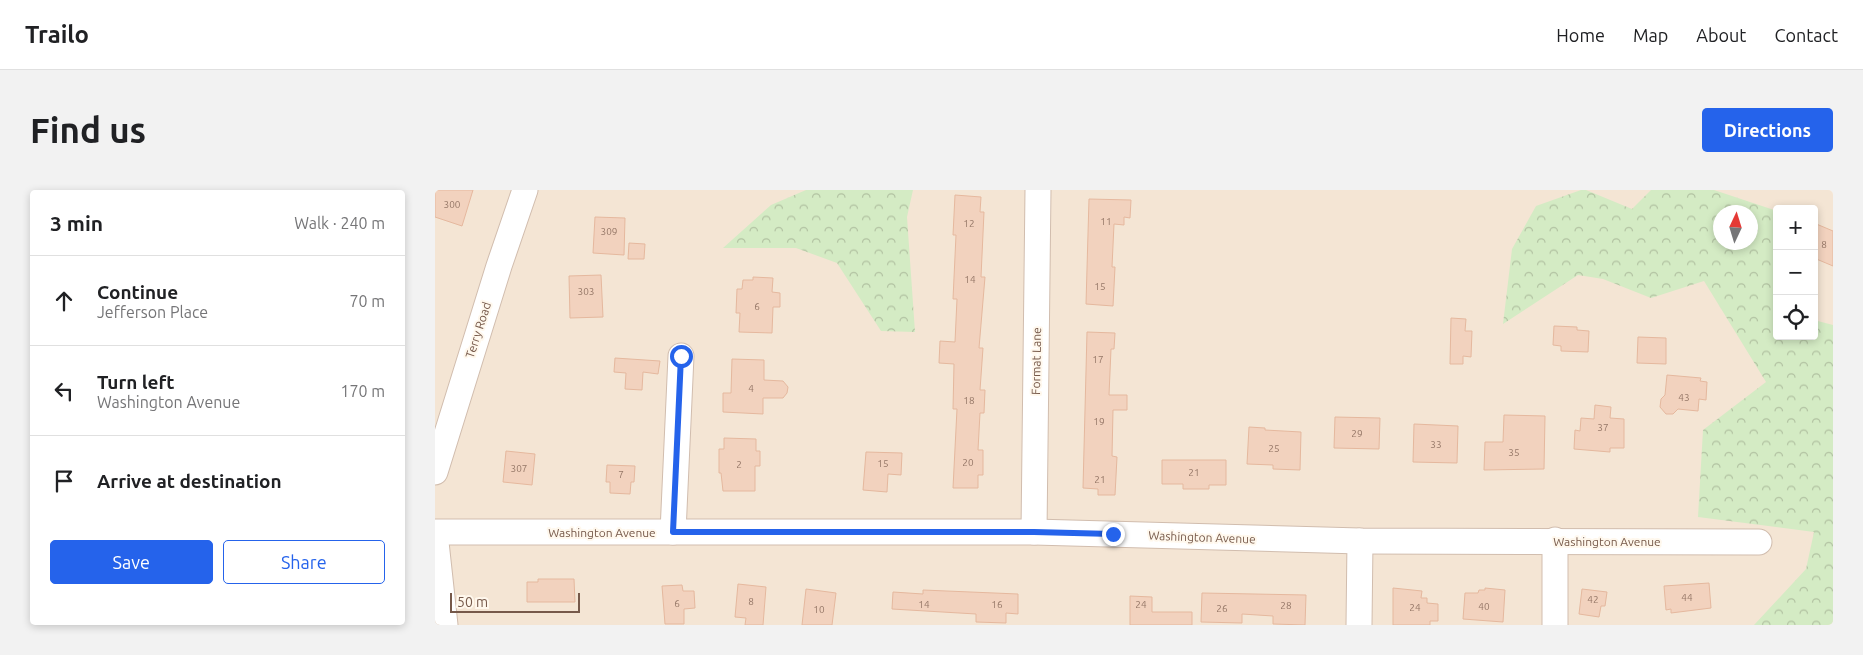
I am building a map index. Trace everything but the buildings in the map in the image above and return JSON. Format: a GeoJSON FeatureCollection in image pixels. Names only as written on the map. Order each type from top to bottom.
{"type":"FeatureCollection","features":[{"type":"Feature","properties":{"kind":"street","name":"Terry Road"},"geometry":{"type":"LineString","coordinates":[[435,472],[484,312],[525,190]]}},
{"type":"Feature","properties":{"kind":"street","name":"Format Lane"},"geometry":{"type":"LineString","coordinates":[[1034,532],[1038,190]]}},
{"type":"Feature","properties":{"kind":"street"},"geometry":{"type":"LineString","coordinates":[[673,532],[681,356]]}},
{"type":"Feature","properties":{"kind":"street","name":"Washington Avenue"},"geometry":{"type":"LineString","coordinates":[[435,533],[1034,532],[1360,541],[1759,542]]}},
{"type":"Feature","properties":{"kind":"street"},"geometry":{"type":"LineString","coordinates":[[435,533],[445,625]]}},
{"type":"Feature","properties":{"kind":"street"},"geometry":{"type":"LineString","coordinates":[[1555,540],[1555,625]]}},
{"type":"Feature","properties":{"kind":"street"},"geometry":{"type":"LineString","coordinates":[[1359,625],[1360,541]]}},
{"type":"Feature","properties":{"kind":"shaded area"},"geometry":{"type":"Polygon","coordinates":[[[435,190],[1833,190],[1833,625],[435,625],[435,190]]]}},
{"type":"Feature","properties":{"kind":"green space"},"geometry":{"type":"Polygon","coordinates":[[[806,190],[913,190],[907,217],[915,332],[881,331],[837,263],[796,248],[723,248],[771,205],[806,190]]]}},
{"type":"Feature","properties":{"kind":"green space"},"geometry":{"type":"Polygon","coordinates":[[[1581,190],[1586,190],[1632,209],[1651,190],[1714,190],[1773,210],[1773,340],[1818,340],[1818,321],[1833,325],[1833,625],[1754,625],[1806,569],[1814,532],[1698,517],[1703,430],[1766,382],[1704,281],[1651,298],[1603,279],[1578,275],[1503,324],[1512,249],[1536,206],[1581,190]]]}},
{"type":"Feature","properties":{"kind":"route"},"geometry":{"type":"LineString","coordinates":[[681,356],[673,532],[1034,532],[1113,534]]}}]}
